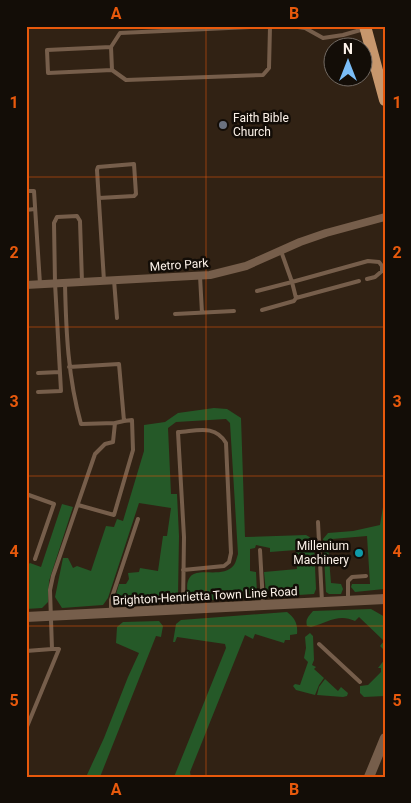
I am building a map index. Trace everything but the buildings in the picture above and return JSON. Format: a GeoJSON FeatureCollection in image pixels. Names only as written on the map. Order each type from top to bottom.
{"type":"FeatureCollection","features":[{"type":"Feature","properties":{"kind":"main road"},"geometry":{"type":"LineString","coordinates":[[366,28],[385,100]]}},
{"type":"Feature","properties":{"kind":"street","name":"Metro Park"},"geometry":{"type":"LineString","coordinates":[[26,285],[210,275],[246,266],[326,233],[385,217]]}},
{"type":"Feature","properties":{"kind":"street","name":"Brighton-Henrietta Town Line Road"},"geometry":{"type":"LineString","coordinates":[[26,617],[385,599]]}},
{"type":"Feature","properties":{"kind":"street"},"geometry":{"type":"LineString","coordinates":[[369,777],[385,738]]}},
{"type":"Feature","properties":{"kind":"lane"},"geometry":{"type":"LineString","coordinates":[[291,26],[306,28],[323,38],[343,35],[366,28]]}},
{"type":"Feature","properties":{"kind":"lane"},"geometry":{"type":"LineString","coordinates":[[111,47],[47,50],[48,73],[112,70],[126,80],[263,75],[269,68],[272,27],[120,33],[111,47],[112,70]]}},
{"type":"Feature","properties":{"kind":"lane"},"geometry":{"type":"LineString","coordinates":[[99,198],[134,196],[136,194],[134,164],[98,167],[99,198],[104,281]]}},
{"type":"Feature","properties":{"kind":"lane"},"geometry":{"type":"LineString","coordinates":[[26,191],[34,191],[40,284]]}},
{"type":"Feature","properties":{"kind":"lane"},"geometry":{"type":"LineString","coordinates":[[26,210],[35,210]]}},
{"type":"Feature","properties":{"kind":"lane"},"geometry":{"type":"LineString","coordinates":[[38,392],[61,391],[55,284],[54,223],[57,217],[77,216],[80,221],[82,282]]}},
{"type":"Feature","properties":{"kind":"lane"},"geometry":{"type":"LineString","coordinates":[[281,251],[296,298]]}},
{"type":"Feature","properties":{"kind":"lane"},"geometry":{"type":"LineString","coordinates":[[256,291],[368,261],[379,262],[382,271],[375,277],[367,279]]}},
{"type":"Feature","properties":{"kind":"lane"},"geometry":{"type":"LineString","coordinates":[[200,276],[202,313]]}},
{"type":"Feature","properties":{"kind":"lane"},"geometry":{"type":"LineString","coordinates":[[114,280],[116,318]]}},
{"type":"Feature","properties":{"kind":"lane"},"geometry":{"type":"LineString","coordinates":[[262,310],[294,301],[296,298],[359,281]]}},
{"type":"Feature","properties":{"kind":"lane"},"geometry":{"type":"LineString","coordinates":[[65,283],[69,367],[81,424],[115,423],[132,420],[133,450],[114,515],[78,505]]}},
{"type":"Feature","properties":{"kind":"lane"},"geometry":{"type":"LineString","coordinates":[[175,314],[234,312]]}},
{"type":"Feature","properties":{"kind":"lane"},"geometry":{"type":"LineString","coordinates":[[69,367],[119,364],[124,421]]}},
{"type":"Feature","properties":{"kind":"lane"},"geometry":{"type":"LineString","coordinates":[[38,373],[60,372]]}},
{"type":"Feature","properties":{"kind":"lane"},"geometry":{"type":"LineString","coordinates":[[52,650],[50,590],[53,576],[95,454],[105,444],[113,442],[115,423]]}},
{"type":"Feature","properties":{"kind":"lane"},"geometry":{"type":"LineString","coordinates":[[183,570],[224,566],[229,562],[231,553],[226,443],[221,434],[213,430],[178,432],[184,537],[183,570],[183,609]]}},
{"type":"Feature","properties":{"kind":"lane"},"geometry":{"type":"LineString","coordinates":[[26,494],[54,504],[35,559]]}},
{"type":"Feature","properties":{"kind":"lane"},"geometry":{"type":"LineString","coordinates":[[111,613],[111,600],[138,519]]}},
{"type":"Feature","properties":{"kind":"lane"},"geometry":{"type":"LineString","coordinates":[[318,522],[322,602]]}},
{"type":"Feature","properties":{"kind":"lane"},"geometry":{"type":"LineString","coordinates":[[260,550],[263,605]]}},
{"type":"Feature","properties":{"kind":"lane"},"geometry":{"type":"LineString","coordinates":[[348,601],[348,581],[352,577],[366,576]]}},
{"type":"Feature","properties":{"kind":"lane"},"geometry":{"type":"LineString","coordinates":[[319,644],[360,682]]}},
{"type":"Feature","properties":{"kind":"lane"},"geometry":{"type":"LineString","coordinates":[[26,656],[27,651],[59,649],[26,729]]}},
{"type":"Feature","properties":{"kind":"green space"},"geometry":{"type":"Polygon","coordinates":[[[214,408],[227,409],[241,418],[245,537],[306,535],[311,538],[314,544],[316,589],[314,594],[268,597],[264,572],[297,569],[296,550],[270,552],[270,548],[256,545],[255,548],[250,549],[250,571],[256,572],[257,594],[254,598],[194,601],[188,597],[187,584],[190,577],[196,573],[227,570],[234,565],[238,554],[230,423],[226,419],[176,422],[168,428],[171,494],[177,494],[179,536],[178,595],[174,601],[120,605],[116,602],[115,598],[119,584],[126,584],[129,579],[128,573],[139,572],[140,568],[158,571],[163,536],[167,536],[171,508],[139,503],[108,598],[103,605],[62,608],[55,597],[63,558],[68,558],[73,568],[77,566],[91,571],[106,526],[114,527],[117,519],[123,521],[144,451],[144,425],[165,422],[178,413],[214,408]]]}},
{"type":"Feature","properties":{"kind":"green space"},"geometry":{"type":"Polygon","coordinates":[[[385,495],[384,589],[355,592],[351,587],[352,584],[370,584],[367,536],[332,539],[328,546],[331,583],[341,584],[343,589],[341,594],[329,594],[326,592],[323,539],[328,533],[353,531],[380,525],[385,495]]]}},
{"type":"Feature","properties":{"kind":"green space"},"geometry":{"type":"Polygon","coordinates":[[[62,504],[73,507],[49,581],[48,602],[42,608],[26,609],[26,566],[30,563],[41,567],[62,504]]]}},
{"type":"Feature","properties":{"kind":"green space"},"geometry":{"type":"Polygon","coordinates":[[[371,609],[385,617],[385,657],[380,646],[384,641],[359,617],[355,621],[338,618],[311,627],[307,626],[307,619],[313,611],[371,609]]]}},
{"type":"Feature","properties":{"kind":"green space"},"geometry":{"type":"Polygon","coordinates":[[[287,612],[294,619],[297,627],[297,634],[290,635],[290,640],[285,640],[284,643],[255,634],[253,639],[245,635],[190,772],[191,777],[174,777],[226,648],[225,644],[177,637],[175,642],[173,642],[176,624],[181,620],[287,612]]]}},
{"type":"Feature","properties":{"kind":"green space"},"geometry":{"type":"Polygon","coordinates":[[[159,621],[163,626],[161,637],[156,636],[100,777],[86,777],[139,653],[116,643],[117,627],[123,622],[159,621]]]}},
{"type":"Feature","properties":{"kind":"green space"},"geometry":{"type":"Polygon","coordinates":[[[310,633],[313,636],[314,660],[312,665],[316,667],[314,669],[324,678],[315,695],[296,690],[293,686],[295,684],[300,685],[308,662],[304,658],[306,648],[305,637],[310,633]]]}},
{"type":"Feature","properties":{"kind":"green space"},"geometry":{"type":"Polygon","coordinates":[[[385,659],[385,696],[364,697],[360,693],[360,686],[368,685],[381,672],[381,668],[378,668],[385,659]]]}},
{"type":"Feature","properties":{"kind":"green space"},"geometry":{"type":"Polygon","coordinates":[[[325,679],[338,691],[341,687],[348,693],[347,696],[317,695],[319,687],[325,679]]]}},
{"type":"Feature","properties":{"kind":"place","name":"Faith Bible Church"},"geometry":{"type":"Point","coordinates":[223,125]}},
{"type":"Feature","properties":{"kind":"place","name":"Millenium Machinery"},"geometry":{"type":"Point","coordinates":[359,553]}}]}
